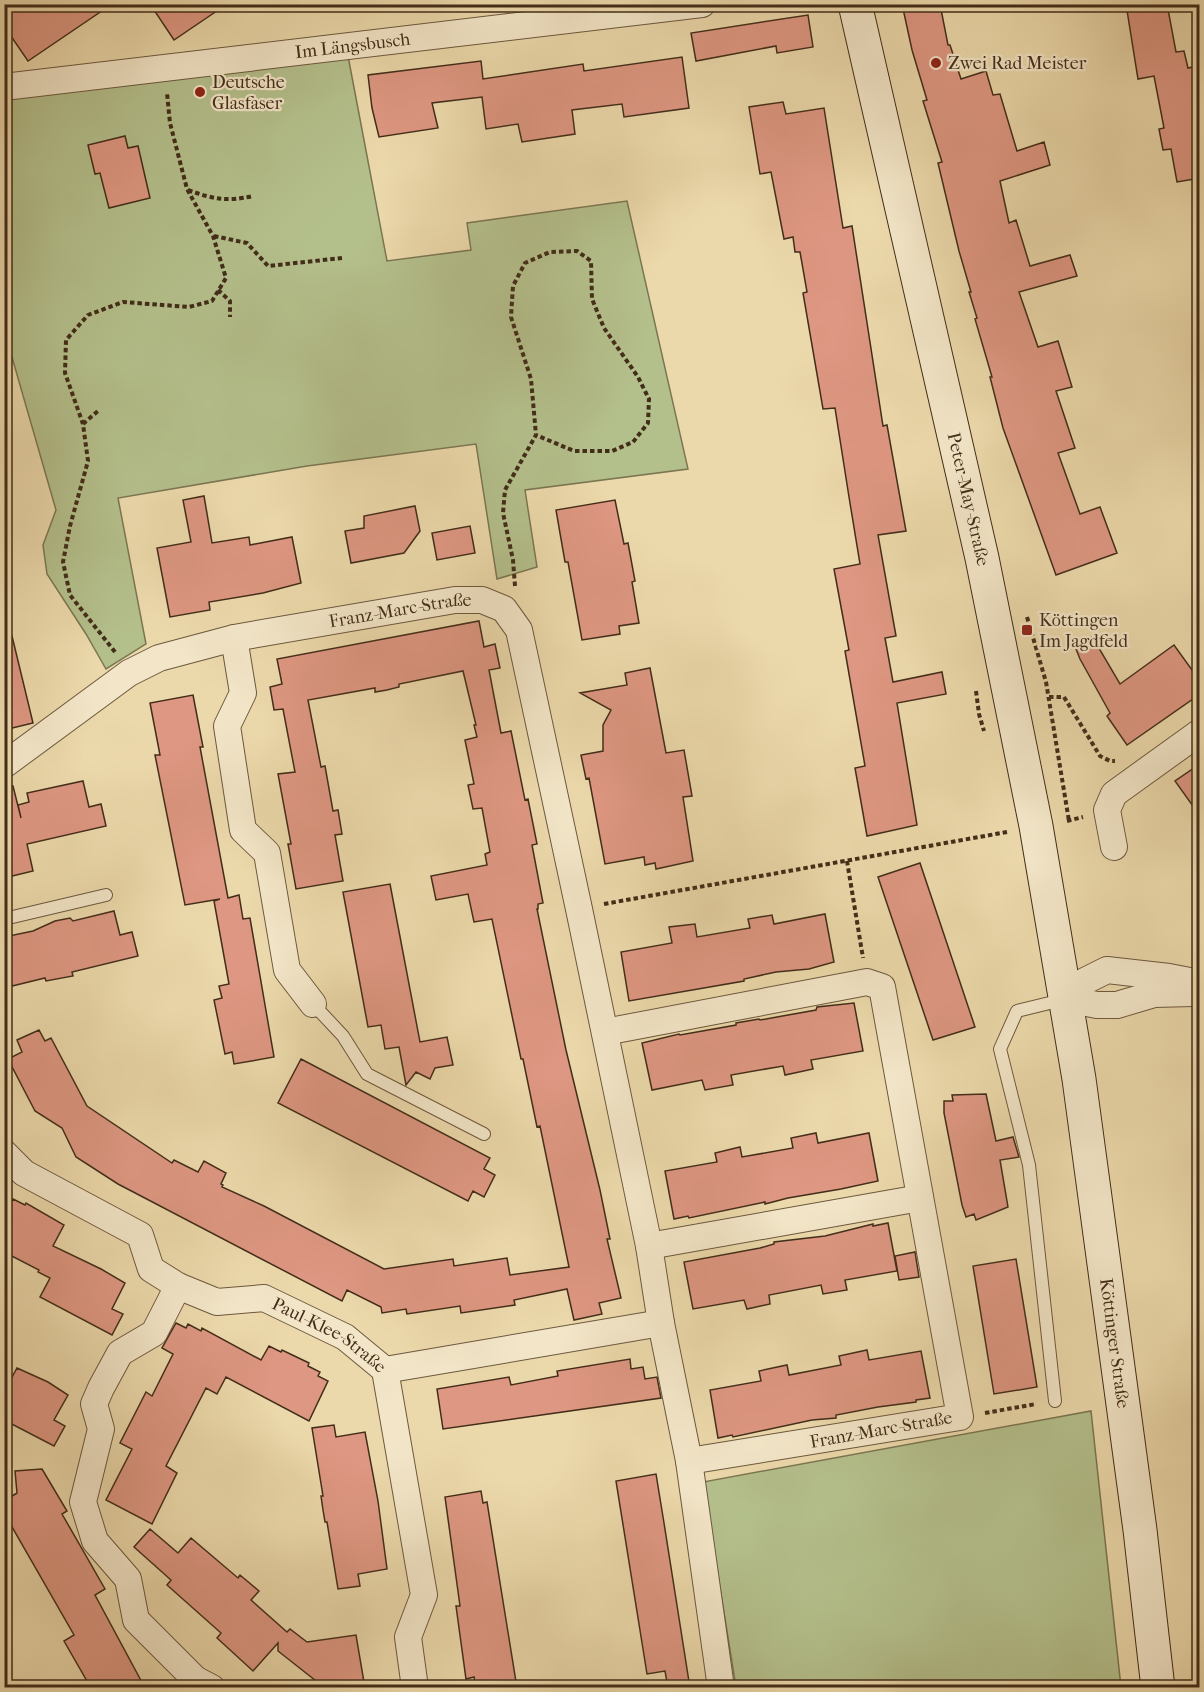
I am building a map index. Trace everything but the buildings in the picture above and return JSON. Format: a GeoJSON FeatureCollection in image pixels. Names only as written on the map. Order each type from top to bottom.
{"type":"FeatureCollection","features":[{"type":"Feature","properties":{"kind":"main road","name":"Peter-May-Straße"},"geometry":{"type":"LineString","coordinates":[[855,4],[984,566],[1036,826],[1054,939],[1067,999]]}},
{"type":"Feature","properties":{"kind":"main road","name":"Köttinger Straße"},"geometry":{"type":"LineString","coordinates":[[1067,999],[1138,1519],[1158,1688]]}},
{"type":"Feature","properties":{"kind":"street","name":"Im Längsbusch"},"geometry":{"type":"LineString","coordinates":[[4,87],[702,4]]}},
{"type":"Feature","properties":{"kind":"street","name":"Franz-Marc-Straße"},"geometry":{"type":"LineString","coordinates":[[4,765],[129,673],[159,658],[234,638],[455,600],[482,600],[504,609]]}},
{"type":"Feature","properties":{"kind":"street"},"geometry":{"type":"LineString","coordinates":[[504,609],[519,630],[649,1246],[661,1323],[689,1461],[721,1688]]}},
{"type":"Feature","properties":{"kind":"street"},"geometry":{"type":"LineString","coordinates":[[234,638],[243,693],[227,726],[243,830],[267,853],[287,970],[313,1004]]}},
{"type":"Feature","properties":{"kind":"street"},"geometry":{"type":"LineString","coordinates":[[1114,847],[1107,810],[1114,794],[1200,732]]}},
{"type":"Feature","properties":{"kind":"street"},"geometry":{"type":"LineString","coordinates":[[1067,999],[1085,981],[1107,970],[1200,983]]}},
{"type":"Feature","properties":{"kind":"street","name":"Franz-Marc-Straße"},"geometry":{"type":"LineString","coordinates":[[689,1461],[960,1417],[882,987],[867,982]]}},
{"type":"Feature","properties":{"kind":"street"},"geometry":{"type":"LineString","coordinates":[[605,1032],[867,982]]}},
{"type":"Feature","properties":{"kind":"street"},"geometry":{"type":"LineString","coordinates":[[1067,999],[1097,1005],[1117,1005],[1154,994],[1200,993]]}},
{"type":"Feature","properties":{"kind":"street","name":"Paul-Klee-Straße"},"geometry":{"type":"LineString","coordinates":[[4,1153],[24,1173],[140,1235],[151,1269],[178,1286],[217,1302],[264,1298],[345,1337],[386,1370],[424,1595],[408,1637],[415,1688]]}},
{"type":"Feature","properties":{"kind":"street"},"geometry":{"type":"LineString","coordinates":[[649,1246],[920,1198]]}},
{"type":"Feature","properties":{"kind":"street"},"geometry":{"type":"LineString","coordinates":[[178,1286],[154,1334],[120,1353],[101,1388],[94,1404],[101,1430],[83,1502],[95,1541],[128,1578],[136,1620],[195,1679],[212,1688]]}},
{"type":"Feature","properties":{"kind":"street"},"geometry":{"type":"LineString","coordinates":[[386,1370],[661,1323]]}},
{"type":"Feature","properties":{"kind":"lane"},"geometry":{"type":"LineString","coordinates":[[4,919],[106,895]]}},
{"type":"Feature","properties":{"kind":"lane"},"geometry":{"type":"LineString","coordinates":[[1055,1401],[1029,1165],[1000,1048],[1017,1011],[1067,999]]}},
{"type":"Feature","properties":{"kind":"lane"},"geometry":{"type":"LineString","coordinates":[[313,1004],[343,1036],[366,1074],[484,1134]]}},
{"type":"Feature","properties":{"kind":"path"},"geometry":{"type":"LineString","coordinates":[[129,673],[70,595],[63,562],[70,526],[88,461],[83,424],[65,373],[66,340],[88,315],[123,302],[189,307],[212,301],[226,278],[213,236],[187,189],[170,123],[164,69]]}},
{"type":"Feature","properties":{"kind":"path"},"geometry":{"type":"LineString","coordinates":[[187,189],[212,199],[237,199],[253,196]]}},
{"type":"Feature","properties":{"kind":"path"},"geometry":{"type":"LineString","coordinates":[[213,236],[247,243],[267,266],[342,258]]}},
{"type":"Feature","properties":{"kind":"path"},"geometry":{"type":"LineString","coordinates":[[504,609],[515,586],[513,560],[503,513],[505,490],[536,435],[531,379],[511,317],[513,286],[525,263],[550,252],[577,251],[591,261],[592,299],[604,328],[638,377],[649,399],[648,423],[633,442],[612,451],[574,451],[536,435]]}},
{"type":"Feature","properties":{"kind":"path"},"geometry":{"type":"LineString","coordinates":[[218,290],[230,301],[230,317]]}},
{"type":"Feature","properties":{"kind":"path"},"geometry":{"type":"LineString","coordinates":[[83,424],[99,410]]}},
{"type":"Feature","properties":{"kind":"path"},"geometry":{"type":"LineString","coordinates":[[1049,697],[1064,697],[1100,756],[1110,761],[1130,758],[1142,774]]}},
{"type":"Feature","properties":{"kind":"path"},"geometry":{"type":"LineString","coordinates":[[579,909],[1069,821],[1107,810]]}},
{"type":"Feature","properties":{"kind":"path"},"geometry":{"type":"LineString","coordinates":[[847,861],[867,982]]}},
{"type":"Feature","properties":{"kind":"path"},"geometry":{"type":"LineString","coordinates":[[960,1417],[1055,1401]]}},
{"type":"Feature","properties":{"kind":"green space"},"geometry":{"type":"Polygon","coordinates":[[[348,56],[387,261],[471,250],[467,223],[627,201],[688,469],[525,490],[537,567],[497,579],[476,444],[307,466],[118,498],[146,644],[106,669],[47,574],[43,545],[56,510],[5,333],[5,98],[348,56]]]}},
{"type":"Feature","properties":{"kind":"green space"},"geometry":{"type":"Polygon","coordinates":[[[1091,1411],[1121,1687],[736,1687],[703,1482],[1091,1411]]]}},
{"type":"Feature","properties":{"kind":"place","name":"Zwei Rad Meister"},"geometry":{"type":"Point","coordinates":[936,63]}},
{"type":"Feature","properties":{"kind":"place","name":"Deutsche Glasfaser"},"geometry":{"type":"Point","coordinates":[200,92]}},
{"type":"Feature","properties":{"kind":"place","name":"Köttingen Im Jagdfeld"},"geometry":{"type":"Point","coordinates":[1027,630]}}]}
